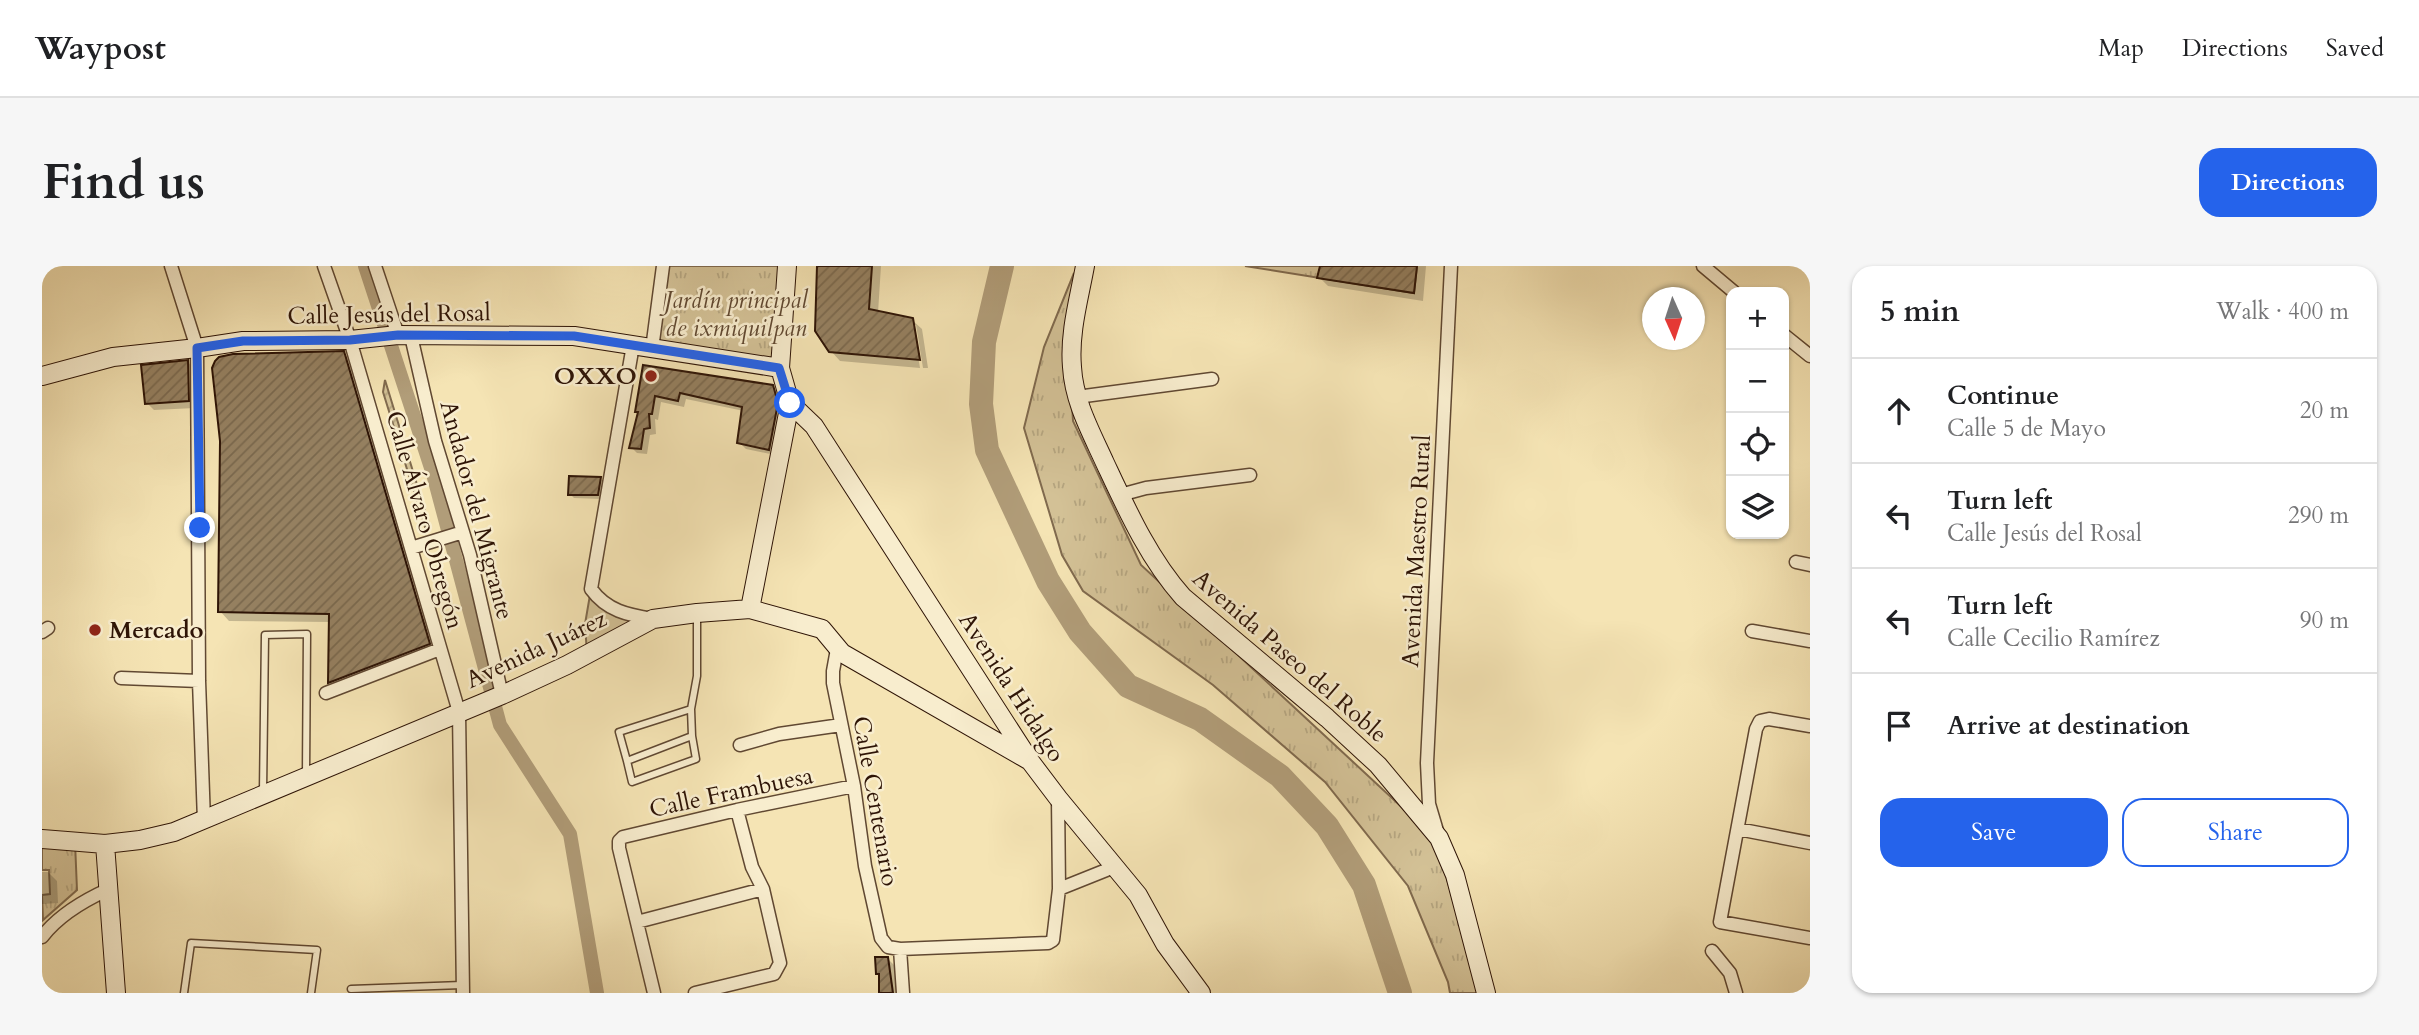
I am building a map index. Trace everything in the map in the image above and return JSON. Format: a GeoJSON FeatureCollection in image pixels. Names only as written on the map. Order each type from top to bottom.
{"type":"FeatureCollection","features":[{"type":"Feature","properties":{"kind":"street"},"geometry":{"type":"LineString","coordinates":[[171,266],[197,348],[199,681],[204,821]]}},
{"type":"Feature","properties":{"kind":"street","name":"Calle Álvaro Obregón"},"geometry":{"type":"LineString","coordinates":[[324,266],[354,340],[416,546],[440,649],[463,711],[463,989]]}},
{"type":"Feature","properties":{"kind":"street","name":"Andador del Migrante"},"geometry":{"type":"LineString","coordinates":[[374,266],[435,441],[458,534],[470,555],[499,696]]}},
{"type":"Feature","properties":{"kind":"street"},"geometry":{"type":"LineString","coordinates":[[652,349],[663,266]]}},
{"type":"Feature","properties":{"kind":"street"},"geometry":{"type":"LineString","coordinates":[[750,609],[790,403],[779,368],[788,266]]}},
{"type":"Feature","properties":{"kind":"street","name":"Avenida Paseo del Roble"},"geometry":{"type":"LineString","coordinates":[[1085,266],[1072,334],[1072,368],[1077,397],[1081,412],[1120,495],[1155,561],[1183,597],[1327,718],[1378,765],[1439,838],[1455,875],[1486,993]]}},
{"type":"Feature","properties":{"kind":"street","name":"Avenida Maestro Rural"},"geometry":{"type":"LineString","coordinates":[[1439,838],[1429,804],[1427,764],[1451,266]]}},
{"type":"Feature","properties":{"kind":"street"},"geometry":{"type":"LineString","coordinates":[[1703,266],[1728,287]]}},
{"type":"Feature","properties":{"kind":"street","name":"Calle Jesús del Rosal"},"geometry":{"type":"LineString","coordinates":[[42,376],[113,357],[243,341],[354,340],[400,336],[574,336],[779,368]]}},
{"type":"Feature","properties":{"kind":"street"},"geometry":{"type":"LineString","coordinates":[[1789,339],[1810,356]]}},
{"type":"Feature","properties":{"kind":"street"},"geometry":{"type":"LineString","coordinates":[[633,345],[591,589],[600,602],[625,615],[653,619]]}},
{"type":"Feature","properties":{"kind":"street"},"geometry":{"type":"LineString","coordinates":[[1077,397],[1212,379]]}},
{"type":"Feature","properties":{"kind":"street","name":"Avenida Hidalgo"},"geometry":{"type":"LineString","coordinates":[[790,403],[814,426],[1030,761],[1138,895],[1165,944],[1199,992]]}},
{"type":"Feature","properties":{"kind":"street"},"geometry":{"type":"LineString","coordinates":[[1120,495],[1146,488],[1250,475]]}},
{"type":"Feature","properties":{"kind":"street"},"geometry":{"type":"LineString","coordinates":[[416,546],[458,534]]}},
{"type":"Feature","properties":{"kind":"street"},"geometry":{"type":"LineString","coordinates":[[1796,562],[1810,565]]}},
{"type":"Feature","properties":{"kind":"street","name":"Avenida Juárez"},"geometry":{"type":"LineString","coordinates":[[42,839],[105,844],[141,840],[174,832],[499,696],[567,665],[653,619],[697,613],[750,609],[822,629],[837,649],[1030,761]]}},
{"type":"Feature","properties":{"kind":"street"},"geometry":{"type":"LineString","coordinates":[[1752,631],[1810,641]]}},
{"type":"Feature","properties":{"kind":"street"},"geometry":{"type":"LineString","coordinates":[[326,693],[440,649]]}},
{"type":"Feature","properties":{"kind":"street","name":"Calle Centenario"},"geometry":{"type":"LineString","coordinates":[[837,649],[832,671],[854,786],[865,866],[881,937],[888,947],[900,949]]}},
{"type":"Feature","properties":{"kind":"street"},"geometry":{"type":"LineString","coordinates":[[121,678],[199,681]]}},
{"type":"Feature","properties":{"kind":"street"},"geometry":{"type":"LineString","coordinates":[[1810,726],[1769,719],[1760,721],[1756,729],[1720,922],[1810,938]]}},
{"type":"Feature","properties":{"kind":"street"},"geometry":{"type":"LineString","coordinates":[[740,745],[779,734],[841,725]]}},
{"type":"Feature","properties":{"kind":"street","name":"Calle Frambuesa"},"geometry":{"type":"LineString","coordinates":[[637,922],[618,848],[623,837],[854,786]]}},
{"type":"Feature","properties":{"kind":"street"},"geometry":{"type":"LineString","coordinates":[[903,993],[900,949],[1048,943],[1053,940],[1059,889],[1058,799]]}},
{"type":"Feature","properties":{"kind":"street"},"geometry":{"type":"LineString","coordinates":[[695,993],[774,974],[780,963],[764,889],[752,867],[737,810]]}},
{"type":"Feature","properties":{"kind":"street"},"geometry":{"type":"LineString","coordinates":[[1738,829],[1810,843]]}},
{"type":"Feature","properties":{"kind":"street"},"geometry":{"type":"LineString","coordinates":[[105,844],[116,993]]}},
{"type":"Feature","properties":{"kind":"street"},"geometry":{"type":"LineString","coordinates":[[1059,889],[1114,867]]}},
{"type":"Feature","properties":{"kind":"street"},"geometry":{"type":"LineString","coordinates":[[654,993],[637,922],[764,889]]}},
{"type":"Feature","properties":{"kind":"street"},"geometry":{"type":"LineString","coordinates":[[42,937],[60,918],[91,897],[107,890]]}},
{"type":"Feature","properties":{"kind":"street"},"geometry":{"type":"LineString","coordinates":[[1712,951],[1730,973],[1736,993]]}},
{"type":"Feature","properties":{"kind":"lane"},"geometry":{"type":"LineString","coordinates":[[691,709],[619,732],[632,782],[696,760],[691,709],[697,676],[697,613]]}},
{"type":"Feature","properties":{"kind":"lane"},"geometry":{"type":"LineString","coordinates":[[263,795],[265,635],[307,634],[306,777]]}},
{"type":"Feature","properties":{"kind":"lane"},"geometry":{"type":"LineString","coordinates":[[627,761],[692,736]]}},
{"type":"Feature","properties":{"kind":"lane"},"geometry":{"type":"LineString","coordinates":[[184,993],[191,943],[317,950],[311,993]]}},
{"type":"Feature","properties":{"kind":"lane"},"geometry":{"type":"LineString","coordinates":[[351,989],[463,989]]}},
{"type":"Feature","properties":{"kind":"green space","name":"Jardín principal de ixmiquilpan"},"geometry":{"type":"Polygon","coordinates":[[[663,266],[787,266],[780,368],[652,349],[663,266]]]}},
{"type":"Feature","properties":{"kind":"green space"},"geometry":{"type":"Polygon","coordinates":[[[1245,266],[1417,266],[1414,293],[1245,266]]]}},
{"type":"Feature","properties":{"kind":"green space"},"geometry":{"type":"Polygon","coordinates":[[[1074,273],[1068,335],[1073,421],[1141,565],[1435,838],[1480,993],[1450,993],[1448,982],[1408,886],[1325,782],[1213,685],[1083,591],[1062,555],[1024,428],[1044,347],[1074,273]]]}},
{"type":"Feature","properties":{"kind":"green space"},"geometry":{"type":"Polygon","coordinates":[[[385,380],[430,527],[425,527],[383,392],[385,380]]]}},
{"type":"Feature","properties":{"kind":"green space"},"geometry":{"type":"Polygon","coordinates":[[[591,589],[600,602],[653,619],[587,654],[585,624],[591,589]]]}},
{"type":"Feature","properties":{"kind":"green space"},"geometry":{"type":"Polygon","coordinates":[[[42,842],[75,842],[77,890],[43,920],[42,895],[50,894],[49,870],[42,870],[42,842]]]}},
{"type":"Feature","properties":{"kind":"building"},"geometry":{"type":"Polygon","coordinates":[[[817,266],[872,266],[869,309],[913,318],[920,360],[829,352],[815,331],[817,266]]]}},
{"type":"Feature","properties":{"kind":"building"},"geometry":{"type":"Polygon","coordinates":[[[1320,266],[1417,266],[1414,293],[1317,278],[1320,266]]]}},
{"type":"Feature","properties":{"kind":"building"},"geometry":{"type":"Polygon","coordinates":[[[344,351],[430,644],[328,683],[329,614],[218,612],[220,441],[212,368],[219,357],[233,354],[344,351]]]}},
{"type":"Feature","properties":{"kind":"building"},"geometry":{"type":"Polygon","coordinates":[[[188,360],[189,401],[145,404],[141,365],[188,360]]]}},
{"type":"Feature","properties":{"kind":"building"},"geometry":{"type":"Polygon","coordinates":[[[643,365],[773,385],[778,403],[769,450],[737,443],[742,407],[680,393],[678,401],[655,396],[652,414],[649,414],[650,428],[644,429],[641,449],[629,448],[638,412],[635,412],[643,365]]]}},
{"type":"Feature","properties":{"kind":"building"},"geometry":{"type":"Polygon","coordinates":[[[569,476],[601,477],[598,495],[568,495],[569,476]]]}},
{"type":"Feature","properties":{"kind":"building"},"geometry":{"type":"Polygon","coordinates":[[[875,957],[888,957],[893,993],[879,993],[875,957]]]}},
{"type":"Feature","properties":{"kind":"waterway"},"geometry":{"type":"LineString","coordinates":[[365,266],[433,474],[500,725],[570,834],[597,993]]}},
{"type":"Feature","properties":{"kind":"waterway"},"geometry":{"type":"LineString","coordinates":[[1002,266],[984,342],[981,404],[987,450],[1048,581],[1080,632],[1128,686],[1200,719],[1280,776],[1327,826],[1364,885],[1400,993]]}},
{"type":"Feature","properties":{"kind":"place","name":"OXXO"},"geometry":{"type":"Point","coordinates":[651,376]}},
{"type":"Feature","properties":{"kind":"place","name":"Mercado"},"geometry":{"type":"Point","coordinates":[95,630]}},
{"type":"Feature","properties":{"kind":"route"},"geometry":{"type":"LineString","coordinates":[[200,528],[197,348],[243,341],[350,340],[398,335],[574,336],[779,368],[790,403]]}}]}
